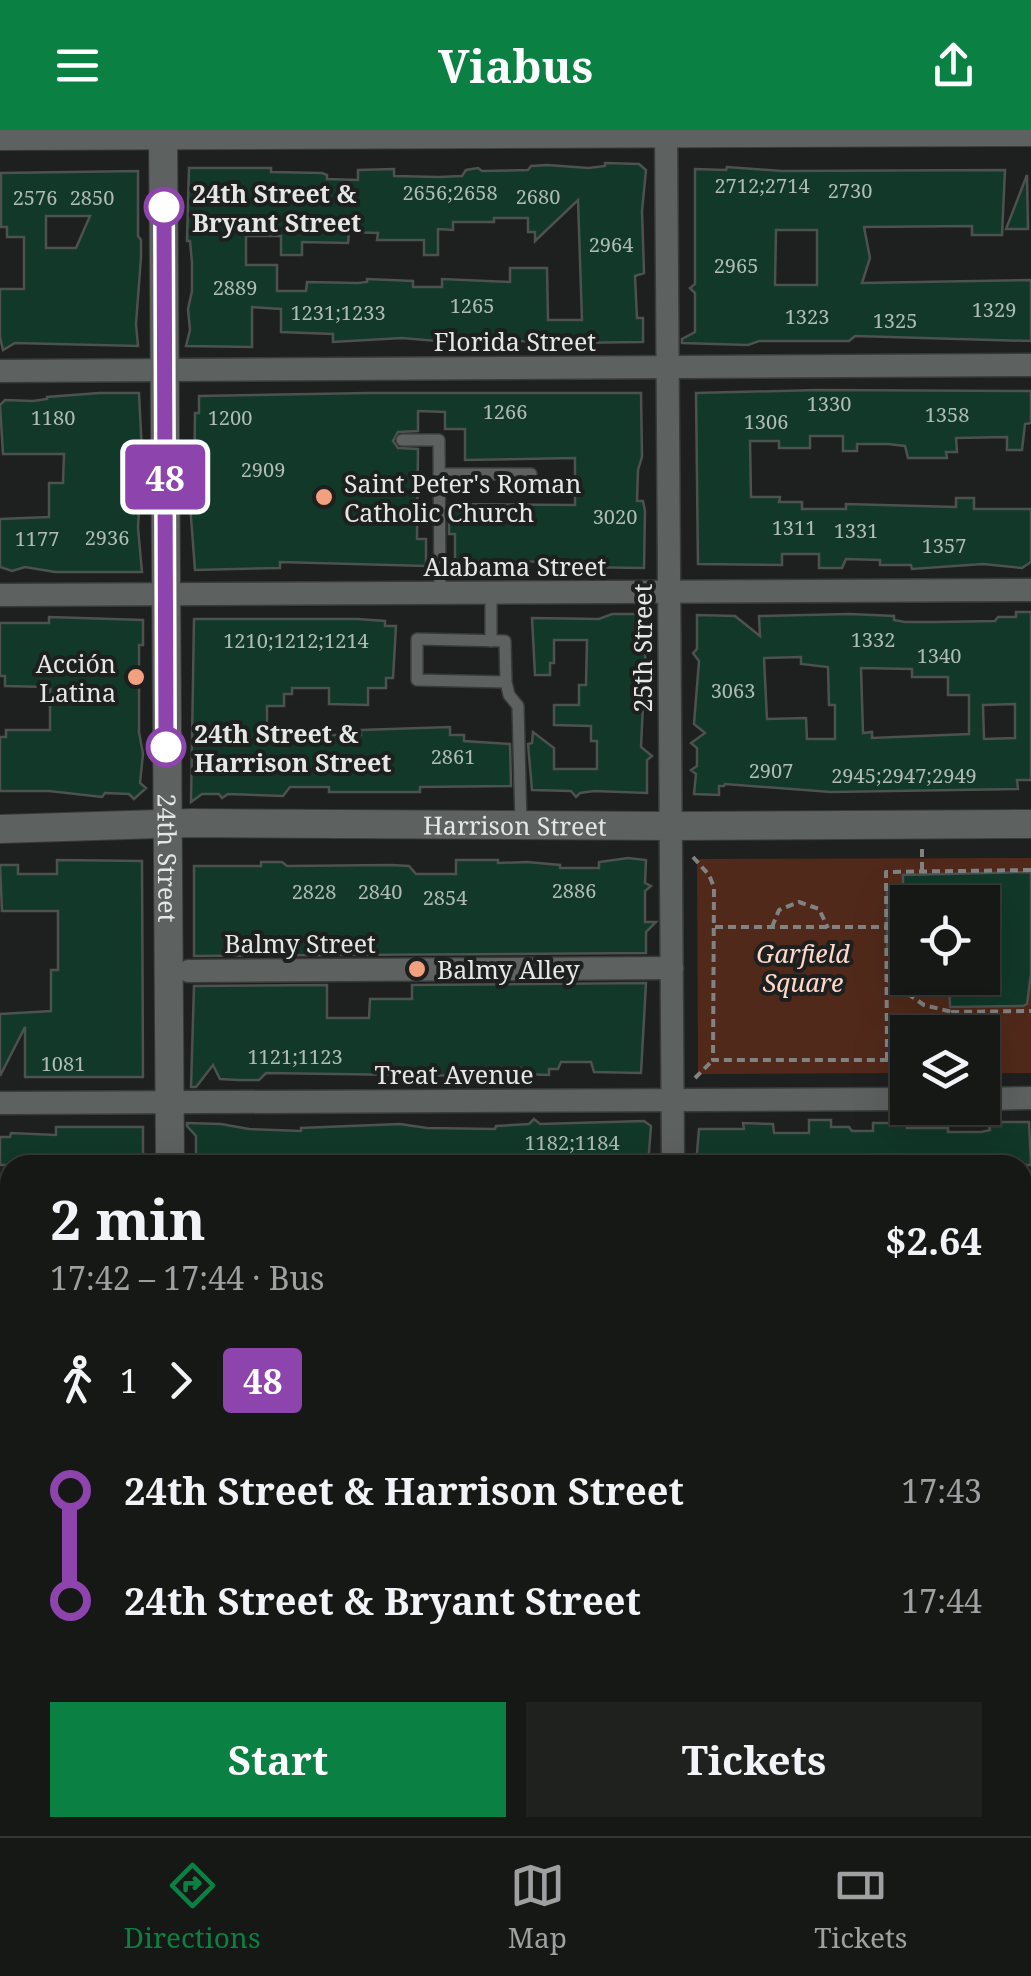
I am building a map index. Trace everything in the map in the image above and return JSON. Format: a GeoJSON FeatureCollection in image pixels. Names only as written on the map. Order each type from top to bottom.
{"type":"FeatureCollection","features":[{"type":"Feature","properties":{"kind":"street","name":"25th Street"},"geometry":{"type":"LineString","coordinates":[[666,132],[673,1155]]}},
{"type":"Feature","properties":{"kind":"street"},"geometry":{"type":"LineString","coordinates":[[0,136],[1031,132]]}},
{"type":"Feature","properties":{"kind":"street","name":"24th Street"},"geometry":{"type":"LineString","coordinates":[[163,133],[167,823],[179,971],[170,1155]]}},
{"type":"Feature","properties":{"kind":"street","name":"Florida Street"},"geometry":{"type":"LineString","coordinates":[[0,372],[1031,365]]}},
{"type":"Feature","properties":{"kind":"street","name":"Alabama Street"},"geometry":{"type":"LineString","coordinates":[[0,596],[1031,590]]}},
{"type":"Feature","properties":{"kind":"street","name":"Harrison Street"},"geometry":{"type":"LineString","coordinates":[[0,829],[167,823],[1031,824]]}},
{"type":"Feature","properties":{"kind":"street","name":"Balmy Street"},"geometry":{"type":"LineString","coordinates":[[179,971],[672,968]]}},
{"type":"Feature","properties":{"kind":"street"},"geometry":{"type":"LineString","coordinates":[[1000,1098],[1031,1098]]}},
{"type":"Feature","properties":{"kind":"street","name":"Treat Avenue"},"geometry":{"type":"LineString","coordinates":[[0,1104],[890,1099]]}},
{"type":"Feature","properties":{"kind":"lane"},"geometry":{"type":"LineString","coordinates":[[402,440],[439,440],[440,593]]}},
{"type":"Feature","properties":{"kind":"lane"},"geometry":{"type":"LineString","coordinates":[[439,474],[531,474]]}},
{"type":"Feature","properties":{"kind":"lane"},"geometry":{"type":"LineString","coordinates":[[490,593],[491,641]]}},
{"type":"Feature","properties":{"kind":"lane"},"geometry":{"type":"LineString","coordinates":[[506,682],[417,680],[417,639],[504,641],[506,682],[509,695],[518,706],[521,825]]}},
{"type":"Feature","properties":{"kind":"path"},"geometry":{"type":"LineString","coordinates":[[691,855],[713,882],[712,1060],[887,1060],[886,872],[1031,870]]}},
{"type":"Feature","properties":{"kind":"path"},"geometry":{"type":"LineString","coordinates":[[922,858],[922,871]]}},
{"type":"Feature","properties":{"kind":"path"},"geometry":{"type":"LineString","coordinates":[[772,927],[780,910],[799,902],[819,909],[828,928]]}},
{"type":"Feature","properties":{"kind":"path"},"geometry":{"type":"LineString","coordinates":[[713,927],[886,927]]}},
{"type":"Feature","properties":{"kind":"path"},"geometry":{"type":"LineString","coordinates":[[886,978],[924,1005],[952,1012],[1031,1011]]}},
{"type":"Feature","properties":{"kind":"path"},"geometry":{"type":"LineString","coordinates":[[949,1015],[952,1012]]}},
{"type":"Feature","properties":{"kind":"green space","name":"Garfield Square"},"geometry":{"type":"Polygon","coordinates":[[[1031,858],[1031,1073],[1000,1073],[1000,1015],[890,1015],[890,1073],[698,1074],[697,859],[1031,858]]]}},
{"type":"Feature","properties":{"kind":"building"},"geometry":{"type":"Polygon","coordinates":[[[639,164],[646,170],[642,211],[644,273],[635,276],[637,318],[643,318],[643,342],[448,338],[448,342],[402,338],[333,342],[333,334],[281,332],[281,309],[252,307],[252,347],[186,346],[192,291],[187,241],[189,168],[271,168],[271,172],[322,173],[327,179],[358,180],[358,170],[394,169],[394,176],[439,177],[462,176],[466,170],[478,168],[482,171],[528,170],[531,166],[547,165],[639,164]],[[578,200],[535,241],[535,232],[528,232],[528,218],[453,222],[453,230],[438,229],[438,255],[424,255],[424,240],[377,240],[378,233],[349,232],[348,243],[302,242],[302,255],[281,255],[281,236],[246,236],[246,265],[277,265],[277,291],[306,291],[307,282],[358,283],[367,279],[413,281],[413,287],[442,287],[442,279],[510,282],[510,268],[547,268],[548,320],[582,320],[578,200]]]}},
{"type":"Feature","properties":{"kind":"building"},"geometry":{"type":"Polygon","coordinates":[[[727,167],[782,171],[1005,170],[1002,235],[972,235],[972,226],[864,227],[870,258],[862,283],[1031,280],[1031,341],[855,336],[849,341],[682,343],[682,339],[695,332],[695,293],[690,288],[695,284],[695,169],[727,167]],[[776,230],[775,285],[817,285],[817,230],[776,230]]]}},
{"type":"Feature","properties":{"kind":"building"},"geometry":{"type":"Polygon","coordinates":[[[138,171],[138,346],[15,343],[3,350],[0,289],[24,289],[24,237],[7,237],[7,227],[1,227],[1,173],[138,171]],[[46,216],[46,248],[76,248],[90,216],[46,216]]]}},
{"type":"Feature","properties":{"kind":"building"},"geometry":{"type":"Polygon","coordinates":[[[1027,175],[1028,229],[1006,229],[1027,175]]]}},
{"type":"Feature","properties":{"kind":"building"},"geometry":{"type":"Polygon","coordinates":[[[1031,391],[1031,423],[1025,424],[1022,450],[1007,450],[1007,437],[956,438],[957,452],[946,452],[947,458],[908,458],[905,446],[888,444],[857,444],[857,451],[843,451],[843,436],[810,436],[810,448],[779,448],[779,441],[750,441],[751,497],[802,502],[802,509],[846,509],[846,504],[956,507],[956,498],[974,498],[974,509],[1031,509],[1031,562],[1022,568],[983,564],[912,569],[911,565],[880,565],[880,560],[846,559],[842,568],[819,568],[819,554],[782,554],[782,565],[698,564],[696,393],[1031,391]]]}},
{"type":"Feature","properties":{"kind":"building"},"geometry":{"type":"Polygon","coordinates":[[[99,393],[139,393],[142,453],[138,528],[142,572],[55,572],[25,567],[12,571],[0,567],[0,519],[49,517],[49,483],[63,483],[64,454],[3,454],[0,405],[5,400],[33,401],[99,393]]]}},
{"type":"Feature","properties":{"kind":"building"},"geometry":{"type":"Polygon","coordinates":[[[641,393],[642,457],[637,501],[643,501],[645,511],[644,568],[574,567],[574,562],[455,561],[455,534],[449,534],[449,504],[575,505],[575,458],[465,460],[465,429],[445,429],[445,412],[418,411],[418,431],[398,432],[393,441],[398,448],[418,449],[417,539],[426,539],[426,566],[280,562],[280,568],[195,570],[190,504],[194,504],[195,413],[199,413],[199,396],[641,393]]]}},
{"type":"Feature","properties":{"kind":"building"},"geometry":{"type":"Polygon","coordinates":[[[1016,612],[1031,612],[1031,780],[1017,780],[1018,789],[831,792],[725,784],[719,786],[719,795],[694,794],[696,774],[691,770],[697,766],[697,748],[691,743],[705,733],[694,724],[699,661],[693,653],[697,649],[697,615],[735,616],[760,636],[759,616],[850,614],[894,616],[894,620],[905,622],[995,621],[998,617],[1016,617],[1016,612]],[[801,657],[764,658],[767,719],[806,718],[807,739],[835,739],[835,705],[829,705],[828,667],[801,664],[801,657]],[[861,668],[863,733],[872,732],[872,738],[969,734],[969,695],[948,695],[948,677],[912,677],[912,669],[861,668]],[[1015,704],[983,705],[984,739],[1015,738],[1015,704]]]}},
{"type":"Feature","properties":{"kind":"building"},"geometry":{"type":"Polygon","coordinates":[[[612,614],[641,614],[647,620],[641,747],[652,756],[647,760],[647,793],[594,791],[576,797],[571,791],[532,790],[528,744],[532,743],[533,732],[554,748],[554,769],[597,769],[597,741],[591,741],[591,726],[554,725],[554,705],[579,705],[579,685],[586,685],[587,640],[554,640],[550,675],[535,675],[532,618],[599,619],[612,614]]]}},
{"type":"Feature","properties":{"kind":"building"},"geometry":{"type":"Polygon","coordinates":[[[49,617],[143,620],[143,645],[139,645],[139,732],[143,754],[140,783],[146,788],[134,799],[129,794],[105,793],[102,797],[0,791],[0,737],[6,737],[6,730],[50,730],[50,687],[5,686],[5,676],[0,676],[0,623],[49,623],[49,617]]]}},
{"type":"Feature","properties":{"kind":"building"},"geometry":{"type":"Polygon","coordinates":[[[194,619],[358,619],[396,626],[393,678],[386,678],[386,688],[368,688],[368,705],[329,704],[329,688],[292,688],[292,694],[284,694],[284,706],[267,706],[267,735],[361,735],[361,730],[450,727],[450,735],[464,735],[464,741],[510,744],[511,786],[420,787],[420,792],[329,792],[329,787],[290,787],[283,796],[228,794],[222,798],[219,794],[202,794],[191,802],[194,619]]]}},
{"type":"Feature","properties":{"kind":"building"},"geometry":{"type":"Polygon","coordinates":[[[57,860],[142,861],[143,1077],[25,1077],[25,1027],[0,1076],[0,1014],[51,1011],[51,970],[58,970],[58,911],[2,911],[0,865],[18,865],[18,874],[57,874],[57,860]]]}},
{"type":"Feature","properties":{"kind":"building"},"geometry":{"type":"Polygon","coordinates":[[[456,860],[599,868],[599,862],[646,860],[645,883],[651,886],[645,891],[645,922],[656,922],[646,932],[646,953],[194,956],[194,866],[261,866],[261,862],[282,862],[287,866],[391,865],[409,866],[416,874],[456,874],[456,860]]]}},
{"type":"Feature","properties":{"kind":"building"},"geometry":{"type":"Polygon","coordinates":[[[1031,872],[1031,974],[1027,1004],[950,1007],[950,995],[1000,995],[1000,885],[903,885],[903,875],[1031,872]]]}},
{"type":"Feature","properties":{"kind":"building"},"geometry":{"type":"Polygon","coordinates":[[[887,885],[890,950],[887,950],[887,885]]]}},
{"type":"Feature","properties":{"kind":"building"},"geometry":{"type":"Polygon","coordinates":[[[646,983],[641,1073],[594,1072],[591,1062],[561,1062],[558,1069],[549,1069],[549,1075],[521,1074],[521,1068],[485,1068],[485,1074],[474,1076],[266,1073],[259,1080],[238,1080],[220,1079],[213,1065],[196,1087],[191,1087],[194,986],[327,985],[327,1018],[369,1018],[370,999],[412,999],[412,985],[646,983]]]}},
{"type":"Feature","properties":{"kind":"building"},"geometry":{"type":"Polygon","coordinates":[[[534,1119],[540,1124],[644,1121],[651,1126],[649,1155],[196,1155],[196,1136],[187,1126],[221,1124],[301,1131],[400,1124],[495,1129],[529,1124],[534,1119]]]}},
{"type":"Feature","properties":{"kind":"building"},"geometry":{"type":"Polygon","coordinates":[[[809,1120],[831,1120],[831,1127],[849,1127],[852,1131],[873,1131],[873,1123],[890,1123],[907,1128],[948,1128],[948,1132],[981,1132],[990,1130],[989,1126],[1001,1126],[1001,1122],[1029,1122],[1031,1155],[697,1155],[699,1129],[744,1129],[743,1123],[773,1124],[774,1133],[809,1133],[809,1120]]]}},
{"type":"Feature","properties":{"kind":"building"},"geometry":{"type":"Polygon","coordinates":[[[56,1127],[143,1127],[143,1155],[0,1155],[0,1137],[10,1137],[11,1133],[56,1135],[56,1127]]]}},
{"type":"Feature","properties":{"kind":"bus line","name":"48"},"geometry":{"type":"LineString","coordinates":[[164,207],[166,747]]}},
{"type":"Feature","properties":{"kind":"place","name":"24th Street & Bryant Street"},"geometry":{"type":"Point","coordinates":[164,207]}},
{"type":"Feature","properties":{"kind":"place","name":"Saint Peter's Roman Catholic Church"},"geometry":{"type":"Point","coordinates":[324,497]}},
{"type":"Feature","properties":{"kind":"place","name":"Acción Latina"},"geometry":{"type":"Point","coordinates":[136,677]}},
{"type":"Feature","properties":{"kind":"place","name":"24th Street & Harrison Street"},"geometry":{"type":"Point","coordinates":[166,747]}},
{"type":"Feature","properties":{"kind":"place","name":"Balmy Alley"},"geometry":{"type":"Point","coordinates":[417,969]}}]}
